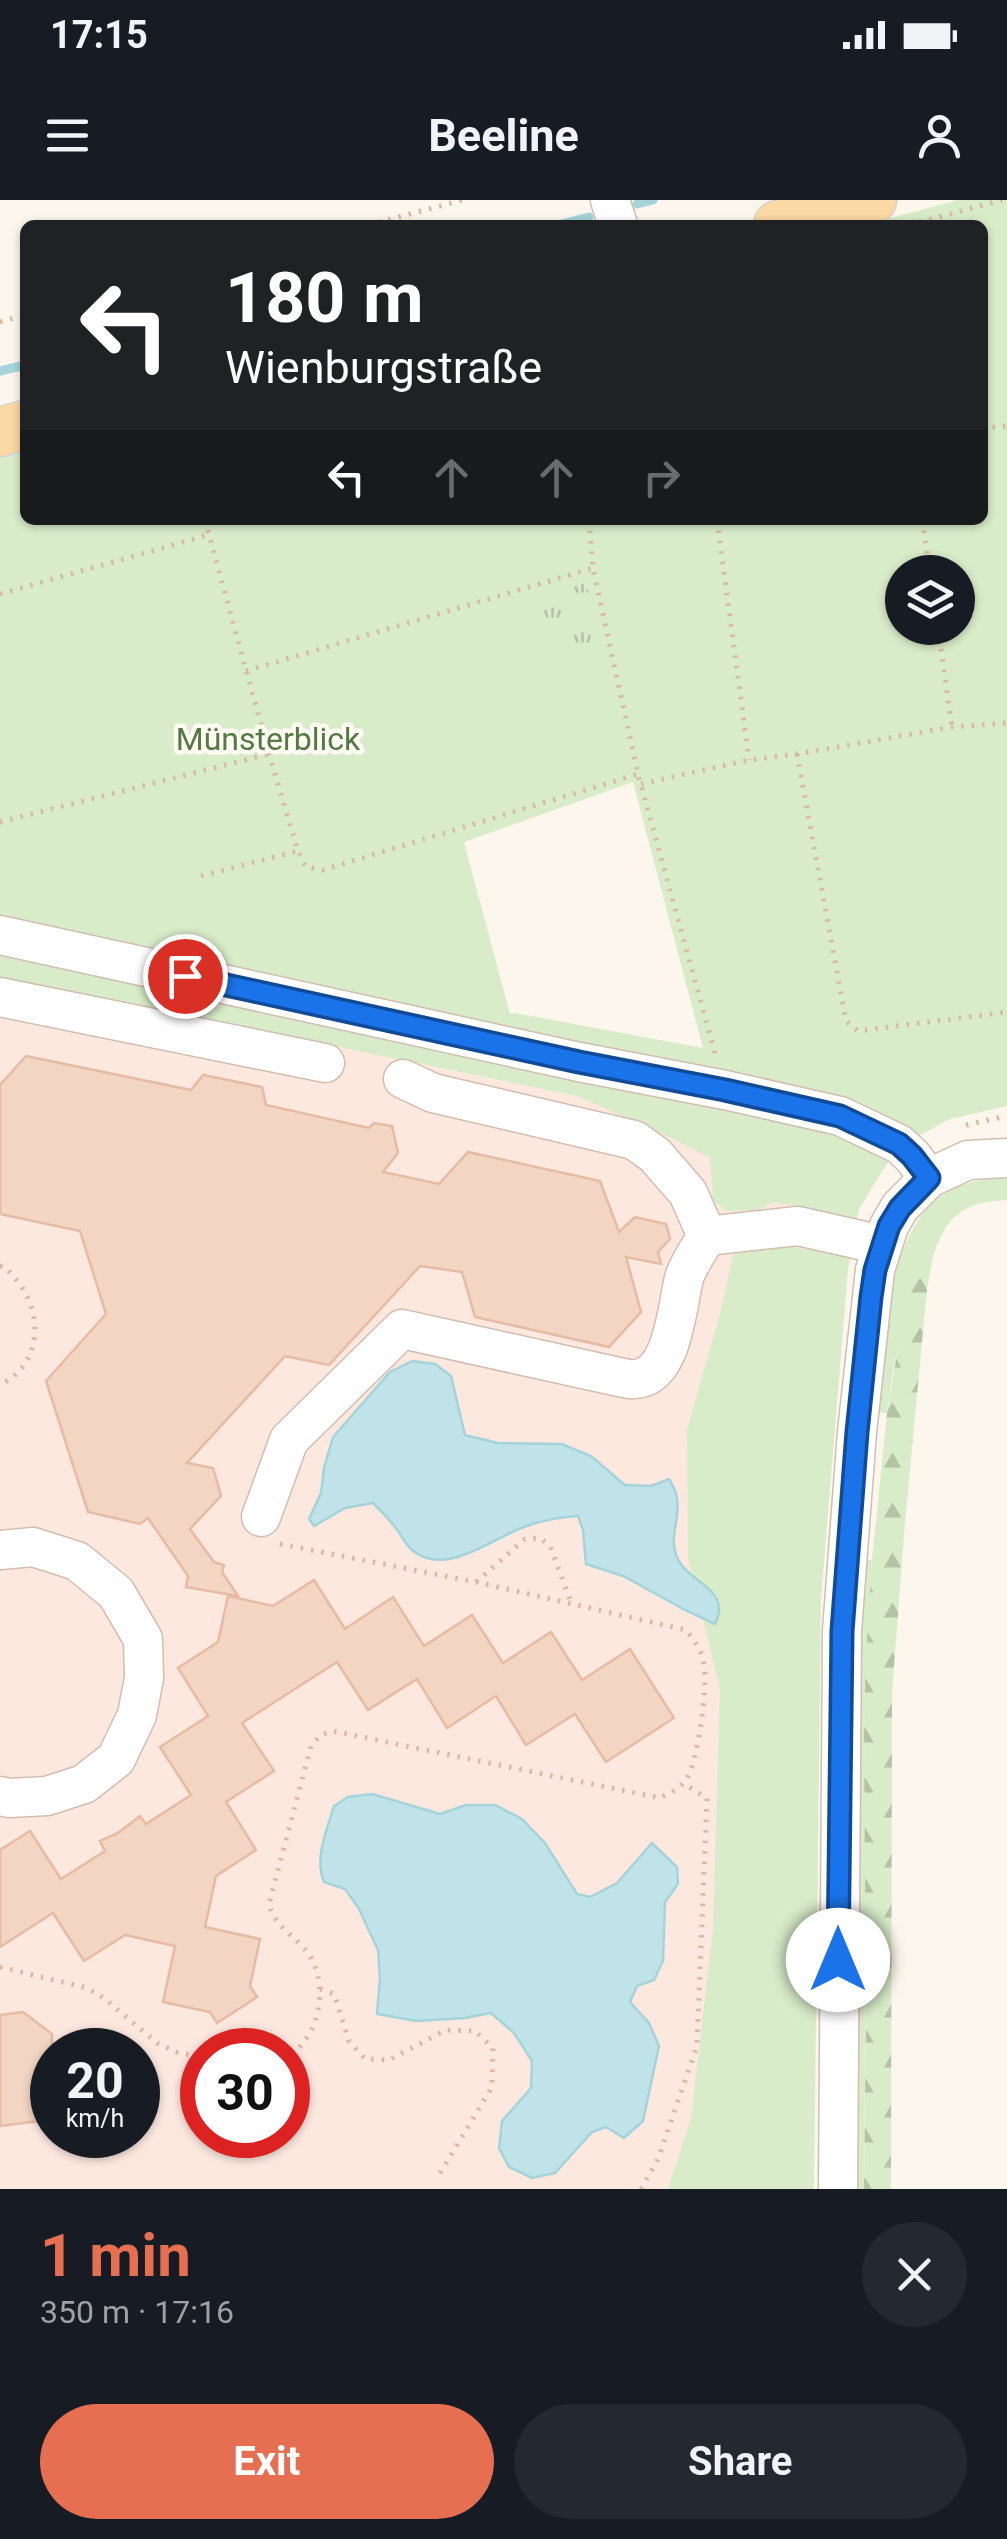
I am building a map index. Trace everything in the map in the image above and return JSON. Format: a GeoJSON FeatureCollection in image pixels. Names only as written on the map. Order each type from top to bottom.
{"type":"FeatureCollection","features":[{"type":"Feature","properties":{"kind":"main road"},"geometry":{"type":"LineString","coordinates":[[797,220],[872,200]]}},
{"type":"Feature","properties":{"kind":"street"},"geometry":{"type":"LineString","coordinates":[[0,935],[840,1116],[899,1144],[929,1178]]}},
{"type":"Feature","properties":{"kind":"street"},"geometry":{"type":"LineString","coordinates":[[0,997],[325,1063]]}},
{"type":"Feature","properties":{"kind":"street"},"geometry":{"type":"LineString","coordinates":[[404,1079],[433,1093],[634,1140],[655,1155],[688,1193],[707,1236]]}},
{"type":"Feature","properties":{"kind":"street"},"geometry":{"type":"LineString","coordinates":[[838,2189],[842,1631],[875,1270],[889,1226],[900,1208],[929,1178],[968,1160],[1007,1158]]}},
{"type":"Feature","properties":{"kind":"street"},"geometry":{"type":"LineString","coordinates":[[707,1236],[798,1226],[882,1245]]}},
{"type":"Feature","properties":{"kind":"street"},"geometry":{"type":"LineString","coordinates":[[261,1517],[289,1440],[402,1329],[619,1378],[637,1380],[650,1374],[660,1365],[668,1348],[686,1272],[707,1236]]}},
{"type":"Feature","properties":{"kind":"street"},"geometry":{"type":"LineString","coordinates":[[0,1550],[33,1547],[77,1562],[116,1593],[143,1638],[144,1678],[137,1715],[116,1758],[84,1784],[47,1796],[0,1796]]}},
{"type":"Feature","properties":{"kind":"path"},"geometry":{"type":"LineString","coordinates":[[387,220],[463,200]]}},
{"type":"Feature","properties":{"kind":"path"},"geometry":{"type":"LineString","coordinates":[[928,220],[1002,200]]}},
{"type":"Feature","properties":{"kind":"path"},"geometry":{"type":"LineString","coordinates":[[206,525],[269,754],[306,866],[322,870],[638,774]]}},
{"type":"Feature","properties":{"kind":"path"},"geometry":{"type":"LineString","coordinates":[[590,525],[594,568],[638,774],[725,1090]]}},
{"type":"Feature","properties":{"kind":"path"},"geometry":{"type":"LineString","coordinates":[[717,525],[750,760]]}},
{"type":"Feature","properties":{"kind":"path"},"geometry":{"type":"LineString","coordinates":[[923,525],[927,555]]}},
{"type":"Feature","properties":{"kind":"path"},"geometry":{"type":"LineString","coordinates":[[0,594],[208,535]]}},
{"type":"Feature","properties":{"kind":"path"},"geometry":{"type":"LineString","coordinates":[[246,671],[594,568]]}},
{"type":"Feature","properties":{"kind":"path"},"geometry":{"type":"LineString","coordinates":[[940,645],[952,726]]}},
{"type":"Feature","properties":{"kind":"path"},"geometry":{"type":"LineString","coordinates":[[641,784],[750,760],[952,726],[1007,723]]}},
{"type":"Feature","properties":{"kind":"path"},"geometry":{"type":"LineString","coordinates":[[0,822],[269,754]]}},
{"type":"Feature","properties":{"kind":"path"},"geometry":{"type":"LineString","coordinates":[[797,754],[846,1021],[858,1031],[1007,1012]]}},
{"type":"Feature","properties":{"kind":"path"},"geometry":{"type":"LineString","coordinates":[[600,786],[601,796]]}},
{"type":"Feature","properties":{"kind":"path"},"geometry":{"type":"LineString","coordinates":[[201,876],[298,851]]}},
{"type":"Feature","properties":{"kind":"path"},"geometry":{"type":"LineString","coordinates":[[0,1266],[23,1288],[37,1338],[24,1368],[0,1384]]}},
{"type":"Feature","properties":{"kind":"path"},"geometry":{"type":"LineString","coordinates":[[261,1517],[279,1544],[476,1582],[686,1630],[697,1644],[705,1666],[703,1711],[692,1768],[684,1784],[660,1798],[333,1731],[322,1734],[311,1746],[269,1904],[272,1918],[301,1945],[319,1974],[317,2016],[310,2032]]}},
{"type":"Feature","properties":{"kind":"path"},"geometry":{"type":"LineString","coordinates":[[476,1582],[525,1539],[540,1538],[550,1546],[572,1603]]}},
{"type":"Feature","properties":{"kind":"path"},"geometry":{"type":"LineString","coordinates":[[641,2189],[658,2159],[697,2046],[707,1798],[684,1784]]}},
{"type":"Feature","properties":{"kind":"path"},"geometry":{"type":"LineString","coordinates":[[0,1966],[87,1988],[158,2043],[180,2053]]}},
{"type":"Feature","properties":{"kind":"path"},"geometry":{"type":"LineString","coordinates":[[320,1989],[334,1994],[349,2041],[366,2059],[388,2060],[446,2030],[475,2031],[493,2048],[492,2088],[436,2180]]}},
{"type":"Feature","properties":{"kind":"shaded area"},"geometry":{"type":"Polygon","coordinates":[[[0,978],[811,1144],[795,2001],[779,2189],[0,2189],[0,978]]]}},
{"type":"Feature","properties":{"kind":"green space","name":"Münsterblick"},"geometry":{"type":"Polygon","coordinates":[[[958,200],[1007,200],[1007,1106],[950,1119],[915,1138],[832,1131],[890,1159],[859,1209],[848,1269],[821,1599],[814,2189],[668,2189],[691,2118],[713,1928],[720,1689],[688,1558],[687,1430],[734,1251],[784,1245],[809,1250],[810,1208],[773,1202],[759,1210],[726,1211],[713,1200],[710,1158],[577,1096],[0,978],[0,455],[20,450],[20,525],[988,525],[988,220],[884,220],[958,200]],[[633,782],[464,842],[510,1014],[703,1048],[633,782]]]}},
{"type":"Feature","properties":{"kind":"green space"},"geometry":{"type":"Polygon","coordinates":[[[586,583],[602,641],[539,659],[523,601],[586,583]]]}},
{"type":"Feature","properties":{"kind":"green space"},"geometry":{"type":"Polygon","coordinates":[[[1007,1179],[1007,1200],[979,1204],[959,1213],[944,1230],[933,1256],[919,1250],[887,1413],[876,1412],[890,1296],[908,1238],[922,1214],[941,1196],[965,1184],[1007,1179]]]}},
{"type":"Feature","properties":{"kind":"green space"},"geometry":{"type":"Polygon","coordinates":[[[919,1249],[933,1256],[905,1522],[892,1693],[891,2189],[864,2189],[866,1659],[887,1413],[919,1249]]]}},
{"type":"Feature","properties":{"kind":"green space"},"geometry":{"type":"Polygon","coordinates":[[[863,1560],[872,1560],[864,1730],[864,2189],[854,2189],[855,1710],[863,1560]]]}},
{"type":"Feature","properties":{"kind":"water"},"geometry":{"type":"Polygon","coordinates":[[[412,1361],[435,1364],[451,1376],[465,1435],[498,1443],[562,1444],[591,1456],[625,1485],[651,1486],[669,1479],[678,1503],[676,1554],[686,1571],[715,1596],[719,1613],[715,1624],[623,1576],[586,1564],[578,1516],[531,1525],[469,1553],[440,1560],[413,1551],[373,1503],[345,1508],[314,1526],[309,1519],[321,1493],[333,1437],[390,1372],[412,1361]]]}},
{"type":"Feature","properties":{"kind":"water"},"geometry":{"type":"Polygon","coordinates":[[[372,1794],[440,1814],[466,1805],[495,1805],[522,1819],[545,1843],[577,1894],[590,1897],[617,1883],[652,1843],[677,1867],[678,1884],[665,1902],[663,1961],[654,1980],[637,1986],[630,2002],[649,2023],[659,2046],[643,2121],[624,2138],[606,2127],[592,2132],[555,2173],[532,2178],[509,2167],[499,2148],[502,2121],[531,2088],[532,2061],[514,2033],[491,2013],[416,2021],[377,2014],[378,1950],[345,1889],[324,1882],[320,1863],[334,1806],[348,1797],[372,1794]]]}},
{"type":"Feature","properties":{"kind":"building"},"geometry":{"type":"Polygon","coordinates":[[[26,1056],[191,1090],[203,1075],[262,1087],[266,1105],[369,1128],[374,1123],[392,1126],[398,1153],[383,1172],[439,1184],[468,1152],[600,1181],[619,1232],[635,1217],[666,1224],[670,1239],[658,1252],[661,1264],[626,1257],[641,1312],[609,1347],[475,1317],[462,1272],[420,1266],[329,1365],[285,1356],[187,1463],[213,1468],[221,1496],[190,1529],[214,1562],[224,1565],[222,1572],[238,1596],[186,1587],[188,1576],[148,1518],[140,1524],[88,1512],[46,1381],[106,1314],[80,1231],[0,1214],[0,1085],[26,1056]]]}},
{"type":"Feature","properties":{"kind":"building"},"geometry":{"type":"Polygon","coordinates":[[[314,1580],[345,1629],[393,1597],[424,1646],[472,1615],[503,1663],[551,1632],[582,1680],[630,1649],[674,1718],[606,1762],[575,1714],[526,1745],[496,1696],[447,1728],[417,1679],[368,1710],[337,1662],[242,1723],[274,1771],[226,1802],[256,1850],[216,1876],[205,1927],[260,1939],[250,1986],[257,1997],[217,2023],[210,2012],[163,2002],[175,1946],[125,1935],[84,1961],[53,1913],[0,1947],[0,1850],[30,1831],[61,1879],[105,1851],[100,1841],[140,1816],[146,1824],[191,1795],[160,1747],[208,1716],[178,1668],[218,1642],[228,1596],[273,1606],[314,1580]]]}},
{"type":"Feature","properties":{"kind":"building"},"geometry":{"type":"Polygon","coordinates":[[[23,2012],[44,2028],[30,2028],[30,2122],[0,2126],[0,2015],[23,2012]]]}},
{"type":"Feature","properties":{"kind":"waterway"},"geometry":{"type":"LineString","coordinates":[[637,204],[653,200]]}},
{"type":"Feature","properties":{"kind":"waterway"},"geometry":{"type":"LineString","coordinates":[[577,220],[589,217]]}},
{"type":"Feature","properties":{"kind":"waterway"},"geometry":{"type":"LineString","coordinates":[[0,371],[20,366]]}},
{"type":"Feature","properties":{"kind":"route"},"geometry":{"type":"LineString","coordinates":[[185,976],[840,1116],[899,1144],[929,1178],[913,1191],[889,1226],[871,1297],[842,1631],[838,1960]]}}]}
